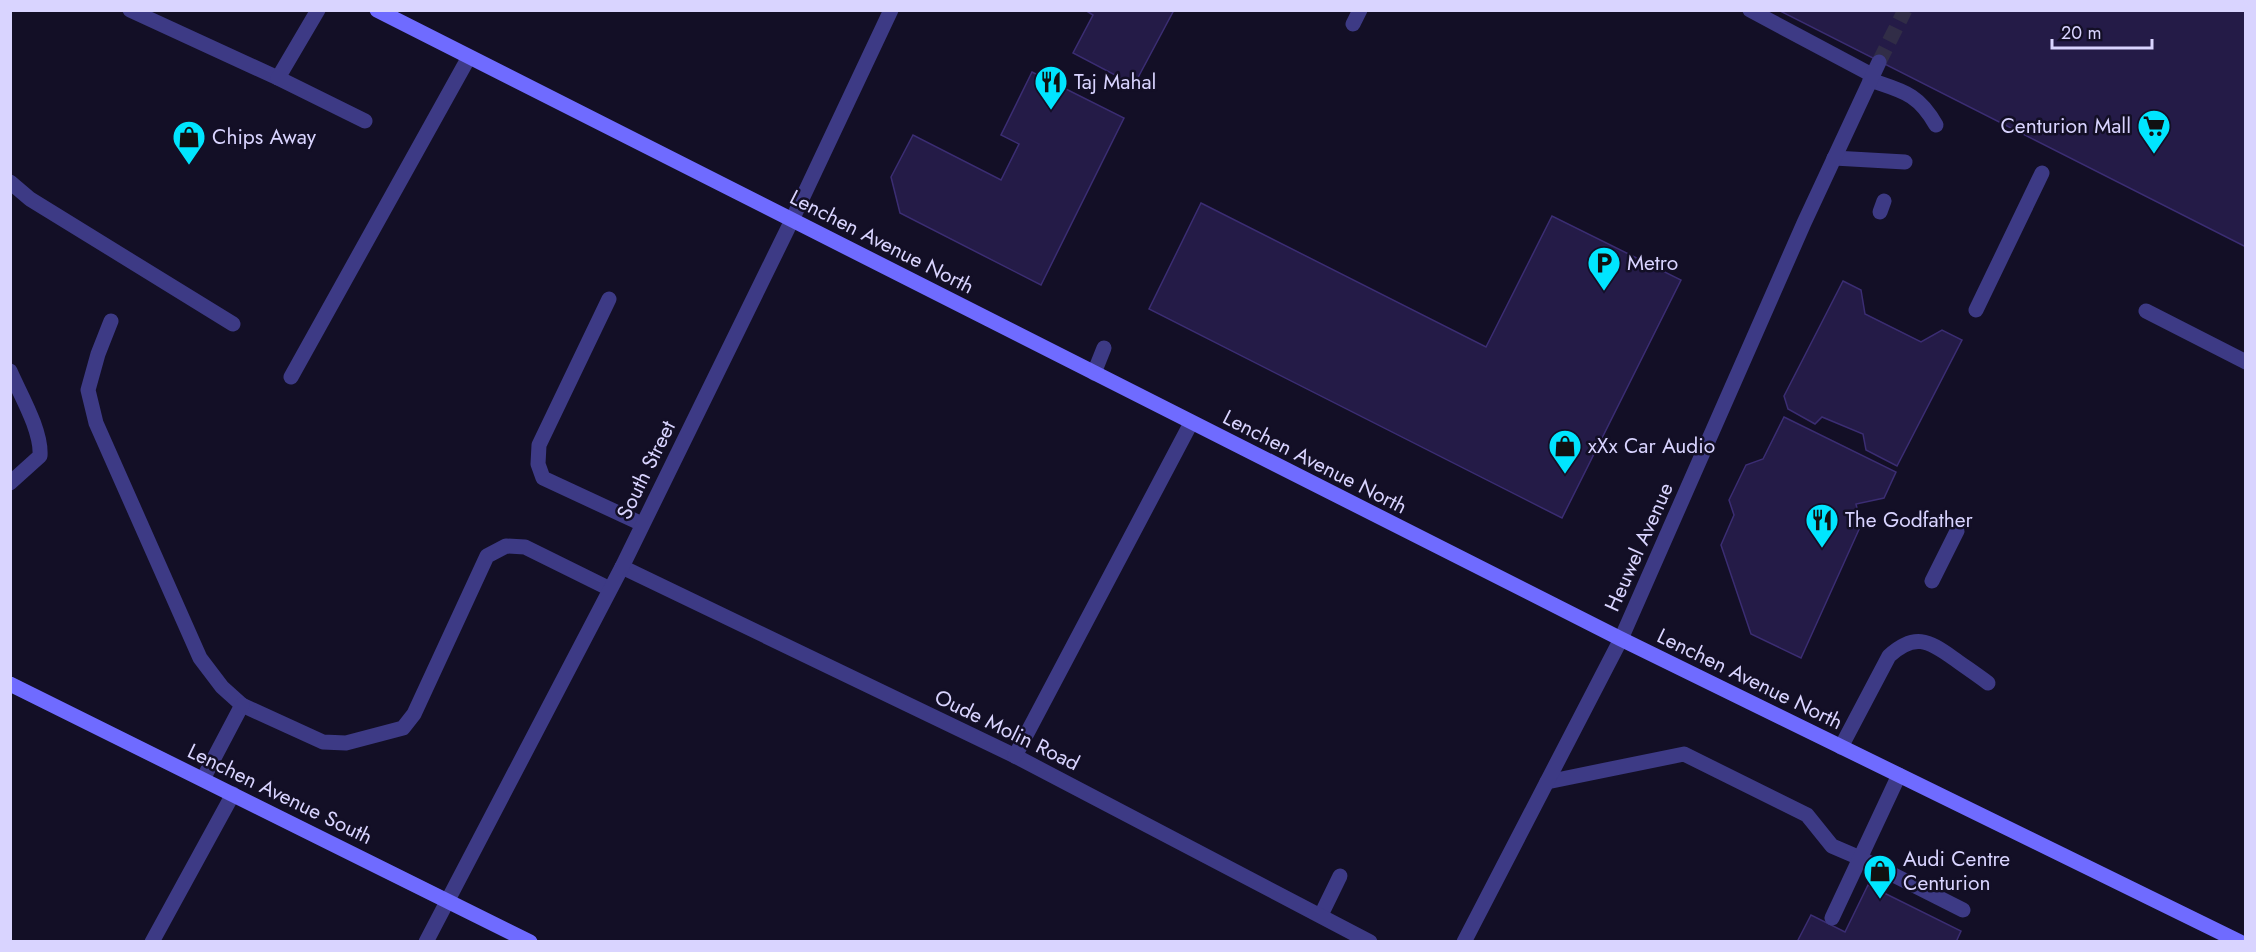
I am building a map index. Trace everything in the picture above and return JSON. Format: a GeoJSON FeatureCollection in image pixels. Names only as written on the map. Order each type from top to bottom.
{"type":"FeatureCollection","features":[{"type":"Feature","properties":{"kind":"main road","name":"Lenchen Avenue North"},"geometry":{"type":"LineString","coordinates":[[376,10],[1621,639],[2240,942]]}},
{"type":"Feature","properties":{"kind":"main road","name":"Lenchen Avenue South"},"geometry":{"type":"LineString","coordinates":[[10,684],[530,942]]}},
{"type":"Feature","properties":{"kind":"street"},"geometry":{"type":"LineString","coordinates":[[130,10],[365,120]]}},
{"type":"Feature","properties":{"kind":"street"},"geometry":{"type":"LineString","coordinates":[[278,78],[318,10]]}},
{"type":"Feature","properties":{"kind":"street","name":"South Street"},"geometry":{"type":"LineString","coordinates":[[426,942],[622,567],[792,220],[891,10]]}},
{"type":"Feature","properties":{"kind":"street"},"geometry":{"type":"LineString","coordinates":[[1750,10],[1874,72],[1920,101],[1936,125]]}},
{"type":"Feature","properties":{"kind":"street"},"geometry":{"type":"LineString","coordinates":[[291,377],[469,57]]}},
{"type":"Feature","properties":{"kind":"street","name":"Heuwel Avenue"},"geometry":{"type":"LineString","coordinates":[[1464,942],[1621,639],[1874,72]]}},
{"type":"Feature","properties":{"kind":"street"},"geometry":{"type":"LineString","coordinates":[[1834,158],[1905,162]]}},
{"type":"Feature","properties":{"kind":"street"},"geometry":{"type":"LineString","coordinates":[[1976,310],[2042,173]]}},
{"type":"Feature","properties":{"kind":"street"},"geometry":{"type":"LineString","coordinates":[[10,182],[30,199],[233,324]]}},
{"type":"Feature","properties":{"kind":"street"},"geometry":{"type":"LineString","coordinates":[[609,299],[538,445],[538,464],[543,478],[642,524]]}},
{"type":"Feature","properties":{"kind":"street"},"geometry":{"type":"LineString","coordinates":[[2146,311],[2246,362]]}},
{"type":"Feature","properties":{"kind":"street"},"geometry":{"type":"LineString","coordinates":[[111,321],[98,354],[88,390],[96,423],[200,658],[222,687],[242,705],[323,742],[346,743],[403,728],[414,714],[488,556],[506,546],[525,547],[610,589]]}},
{"type":"Feature","properties":{"kind":"street"},"geometry":{"type":"LineString","coordinates":[[1094,373],[1104,348]]}},
{"type":"Feature","properties":{"kind":"street"},"geometry":{"type":"LineString","coordinates":[[10,371],[41,447],[40,456],[10,483]]}},
{"type":"Feature","properties":{"kind":"street"},"geometry":{"type":"LineString","coordinates":[[1015,756],[1191,423]]}},
{"type":"Feature","properties":{"kind":"street"},"geometry":{"type":"LineString","coordinates":[[1932,581],[1957,531]]}},
{"type":"Feature","properties":{"kind":"street","name":"Oude Molin Road"},"geometry":{"type":"LineString","coordinates":[[622,567],[1015,756],[1370,942]]}},
{"type":"Feature","properties":{"kind":"street"},"geometry":{"type":"LineString","coordinates":[[1841,747],[1890,656],[1899,647],[1912,641],[1932,643],[1988,683]]}},
{"type":"Feature","properties":{"kind":"street"},"geometry":{"type":"LineString","coordinates":[[203,779],[242,705]]}},
{"type":"Feature","properties":{"kind":"street"},"geometry":{"type":"LineString","coordinates":[[1547,782],[1663,756],[1684,754],[1807,814],[1832,846],[1963,910]]}},
{"type":"Feature","properties":{"kind":"street"},"geometry":{"type":"LineString","coordinates":[[1832,918],[1899,775]]}},
{"type":"Feature","properties":{"kind":"street"},"geometry":{"type":"LineString","coordinates":[[152,942],[232,794]]}},
{"type":"Feature","properties":{"kind":"street"},"geometry":{"type":"LineString","coordinates":[[1321,915],[1340,876]]}},
{"type":"Feature","properties":{"kind":"building"},"geometry":{"type":"Polygon","coordinates":[[[1085,10],[1174,10],[1134,85],[1073,53],[1093,15],[1085,10]]]}},
{"type":"Feature","properties":{"kind":"building","name":"Centurion Mall"},"geometry":{"type":"Polygon","coordinates":[[[1778,10],[2246,10],[2246,247],[1778,10]]]}},
{"type":"Feature","properties":{"kind":"building"},"geometry":{"type":"Polygon","coordinates":[[[1032,72],[1124,118],[1041,285],[900,213],[891,177],[913,135],[1001,180],[1019,144],[1001,135],[1032,72]]]}},
{"type":"Feature","properties":{"kind":"building"},"geometry":{"type":"Polygon","coordinates":[[[1201,203],[1486,347],[1552,216],[1681,280],[1562,518],[1149,309],[1201,203]]]}},
{"type":"Feature","properties":{"kind":"building"},"geometry":{"type":"Polygon","coordinates":[[[1843,281],[1861,290],[1865,314],[1921,342],[1942,330],[1962,340],[1897,466],[1866,450],[1863,434],[1822,417],[1815,424],[1788,409],[1784,396],[1843,281]]]}},
{"type":"Feature","properties":{"kind":"building"},"geometry":{"type":"Polygon","coordinates":[[[1784,417],[1896,472],[1884,498],[1856,504],[1861,525],[1801,658],[1751,634],[1721,545],[1734,515],[1729,500],[1746,465],[1763,459],[1784,417]]]}},
{"type":"Feature","properties":{"kind":"building","name":"Audi Centre Centurion"},"geometry":{"type":"Polygon","coordinates":[[[1868,885],[1961,931],[1956,942],[1797,942],[1811,915],[1845,932],[1868,885]]]}},
{"type":"Feature","properties":{"kind":"tunnel"},"geometry":{"type":"LineString","coordinates":[[1879,62],[1905,10]]}},
{"type":"Feature","properties":{"kind":"place","name":"Taj Mahal"},"geometry":{"type":"Point","coordinates":[1051,111]}},
{"type":"Feature","properties":{"kind":"place","name":"Centurion Mall"},"geometry":{"type":"Point","coordinates":[2154,155]}},
{"type":"Feature","properties":{"kind":"place","name":"Chips Away"},"geometry":{"type":"Point","coordinates":[189,166]}},
{"type":"Feature","properties":{"kind":"place","name":"Metro"},"geometry":{"type":"Point","coordinates":[1604,292]}},
{"type":"Feature","properties":{"kind":"place","name":"xXx Car Audio"},"geometry":{"type":"Point","coordinates":[1565,475]}},
{"type":"Feature","properties":{"kind":"place","name":"The Godfather"},"geometry":{"type":"Point","coordinates":[1822,549]}},
{"type":"Feature","properties":{"kind":"place","name":"Audi Centre Centurion"},"geometry":{"type":"Point","coordinates":[1880,900]}}]}
